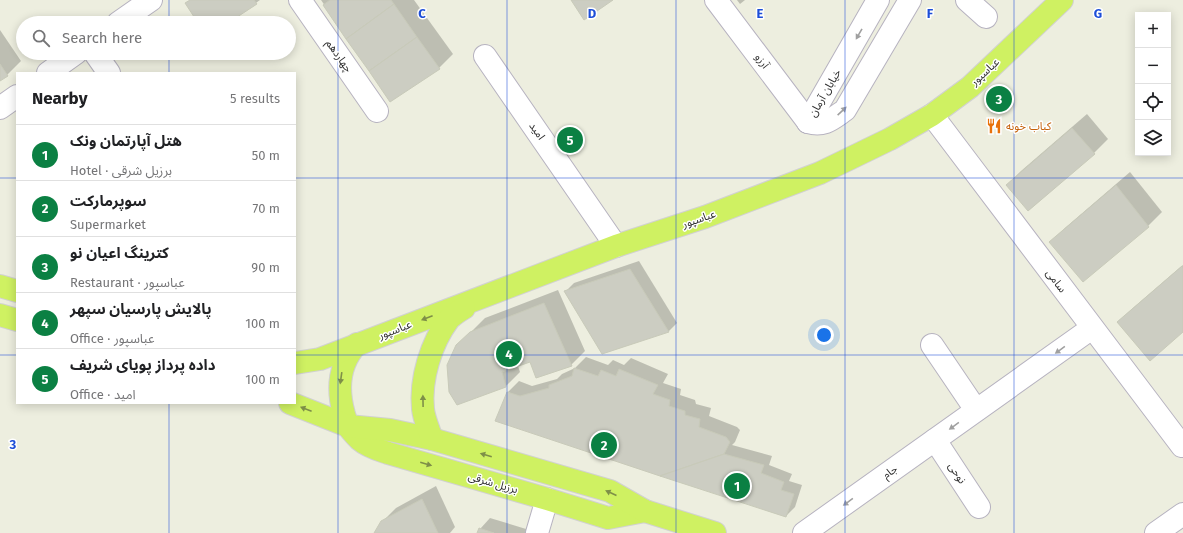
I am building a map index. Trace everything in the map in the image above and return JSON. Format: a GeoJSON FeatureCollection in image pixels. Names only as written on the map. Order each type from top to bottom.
{"type":"FeatureCollection","features":[{"type":"Feature","properties":{"kind":"main road","name":"عباسپور"},"geometry":{"type":"LineString","coordinates":[[296,363],[320,359],[616,246],[705,218],[820,172],[890,139],[932,115],[970,86],[1062,0]]}},
{"type":"Feature","properties":{"kind":"main road"},"geometry":{"type":"LineString","coordinates":[[0,286],[16,291]]}},
{"type":"Feature","properties":{"kind":"main road"},"geometry":{"type":"LineString","coordinates":[[432,439],[423,410],[426,372],[431,356],[439,334],[450,318],[476,299]]}},
{"type":"Feature","properties":{"kind":"main road"},"geometry":{"type":"LineString","coordinates":[[0,315],[16,320]]}},
{"type":"Feature","properties":{"kind":"main road"},"geometry":{"type":"LineString","coordinates":[[348,426],[342,406],[340,375],[350,351],[357,344]]}},
{"type":"Feature","properties":{"kind":"main road","name":"برزیل شرقی"},"geometry":{"type":"LineString","coordinates":[[293,404],[348,426],[390,430],[432,439],[610,491],[676,527],[715,533]]}},
{"type":"Feature","properties":{"kind":"main road","name":"برزیل شرقی"},"geometry":{"type":"LineString","coordinates":[[348,426],[370,447],[608,518],[645,511]]}},
{"type":"Feature","properties":{"kind":"main road"},"geometry":{"type":"LineString","coordinates":[[388,453],[385,441],[390,430]]}},
{"type":"Feature","properties":{"kind":"street"},"geometry":{"type":"LineString","coordinates":[[128,16],[151,0]]}},
{"type":"Feature","properties":{"kind":"street","name":"چهاردهم"},"geometry":{"type":"LineString","coordinates":[[300,0],[377,112]]}},
{"type":"Feature","properties":{"kind":"street","name":"آرزو"},"geometry":{"type":"LineString","coordinates":[[716,0],[808,122]]}},
{"type":"Feature","properties":{"kind":"street","name":"خیابان آرمان"},"geometry":{"type":"LineString","coordinates":[[878,0],[808,122],[816,124],[824,123],[845,110],[910,0]]}},
{"type":"Feature","properties":{"kind":"street"},"geometry":{"type":"LineString","coordinates":[[967,0],[986,17]]}},
{"type":"Feature","properties":{"kind":"street","name":"امید"},"geometry":{"type":"LineString","coordinates":[[485,56],[616,246]]}},
{"type":"Feature","properties":{"kind":"street"},"geometry":{"type":"LineString","coordinates":[[49,72],[66,60]]}},
{"type":"Feature","properties":{"kind":"street"},"geometry":{"type":"LineString","coordinates":[[100,60],[107,72]]}},
{"type":"Feature","properties":{"kind":"street"},"geometry":{"type":"LineString","coordinates":[[0,108],[16,97]]}},
{"type":"Feature","properties":{"kind":"street","name":"سامی"},"geometry":{"type":"LineString","coordinates":[[932,115],[1182,446]]}},
{"type":"Feature","properties":{"kind":"street","name":"جام"},"geometry":{"type":"LineString","coordinates":[[804,533],[1092,328]]}},
{"type":"Feature","properties":{"kind":"street"},"geometry":{"type":"LineString","coordinates":[[932,345],[976,410]]}},
{"type":"Feature","properties":{"kind":"street","name":"نوحی"},"geometry":{"type":"LineString","coordinates":[[935,440],[979,507]]}},
{"type":"Feature","properties":{"kind":"street"},"geometry":{"type":"LineString","coordinates":[[537,533],[547,499]]}},
{"type":"Feature","properties":{"kind":"street"},"geometry":{"type":"LineString","coordinates":[[1156,533],[1183,514]]}},
{"type":"Feature","properties":{"kind":"building"},"geometry":{"type":"Polygon","coordinates":[[[190,0],[254,0],[257,4],[239,16],[193,16],[185,3],[190,0]]]}},
{"type":"Feature","properties":{"kind":"building"},"geometry":{"type":"Polygon","coordinates":[[[330,0],[391,0],[394,4],[346,39],[323,5],[330,0]]]}},
{"type":"Feature","properties":{"kind":"building"},"geometry":{"type":"Polygon","coordinates":[[[571,0],[613,0],[584,20],[571,0]]]}},
{"type":"Feature","properties":{"kind":"building"},"geometry":{"type":"Polygon","coordinates":[[[394,4],[417,37],[369,71],[346,39],[394,4]]]}},
{"type":"Feature","properties":{"kind":"building"},"geometry":{"type":"Polygon","coordinates":[[[417,37],[440,69],[390,102],[369,71],[417,37]]]}},
{"type":"Feature","properties":{"kind":"building"},"geometry":{"type":"Polygon","coordinates":[[[0,64],[8,76],[0,81],[0,64]]]}},
{"type":"Feature","properties":{"kind":"building"},"geometry":{"type":"Polygon","coordinates":[[[1072,128],[1095,154],[1028,211],[1006,185],[1072,128]]]}},
{"type":"Feature","properties":{"kind":"building"},"geometry":{"type":"Polygon","coordinates":[[[1116,185],[1149,227],[1083,282],[1049,242],[1116,185]]]}},
{"type":"Feature","properties":{"kind":"building"},"geometry":{"type":"Polygon","coordinates":[[[1182,266],[1183,332],[1150,361],[1117,322],[1182,266]]]}},
{"type":"Feature","properties":{"kind":"building"},"geometry":{"type":"Polygon","coordinates":[[[630,269],[669,332],[602,354],[564,291],[630,269]]]}},
{"type":"Feature","properties":{"kind":"building"},"geometry":{"type":"Polygon","coordinates":[[[544,303],[572,366],[536,378],[530,362],[502,372],[506,387],[457,405],[449,392],[447,365],[456,345],[470,332],[544,303]]]}},
{"type":"Feature","properties":{"kind":"building"},"geometry":{"type":"Polygon","coordinates":[[[574,368],[598,376],[601,370],[616,376],[619,369],[658,385],[653,394],[670,400],[669,406],[685,411],[685,415],[700,419],[699,427],[726,437],[730,442],[724,454],[660,476],[495,421],[507,392],[520,396],[549,388],[549,385],[572,376],[574,368]]]}},
{"type":"Feature","properties":{"kind":"building"},"geometry":{"type":"Polygon","coordinates":[[[724,454],[764,465],[761,473],[784,482],[781,490],[794,494],[786,517],[660,476],[724,454]]]}},
{"type":"Feature","properties":{"kind":"building"},"geometry":{"type":"Polygon","coordinates":[[[422,499],[438,533],[374,533],[381,521],[422,499]]]}},
{"type":"Feature","properties":{"kind":"building"},"geometry":{"type":"Polygon","coordinates":[[[479,528],[494,533],[477,533],[479,528]]]}},
{"type":"Feature","properties":{"kind":"place","name":"کترینگ اعیان نو"},"geometry":{"type":"Point","coordinates":[999,99]}},
{"type":"Feature","properties":{"kind":"place","name":"کباب خونه"},"geometry":{"type":"Point","coordinates":[994,126]}},
{"type":"Feature","properties":{"kind":"place","name":"داده پرداز پویای شریف"},"geometry":{"type":"Point","coordinates":[570,140]}},
{"type":"Feature","properties":{"kind":"place","name":"پالایش پارسیان سپهر"},"geometry":{"type":"Point","coordinates":[509,354]}},
{"type":"Feature","properties":{"kind":"place","name":"سوپرمارکت"},"geometry":{"type":"Point","coordinates":[604,445]}},
{"type":"Feature","properties":{"kind":"place","name":"هتل آپارتمان ونک"},"geometry":{"type":"Point","coordinates":[737,486]}}]}
